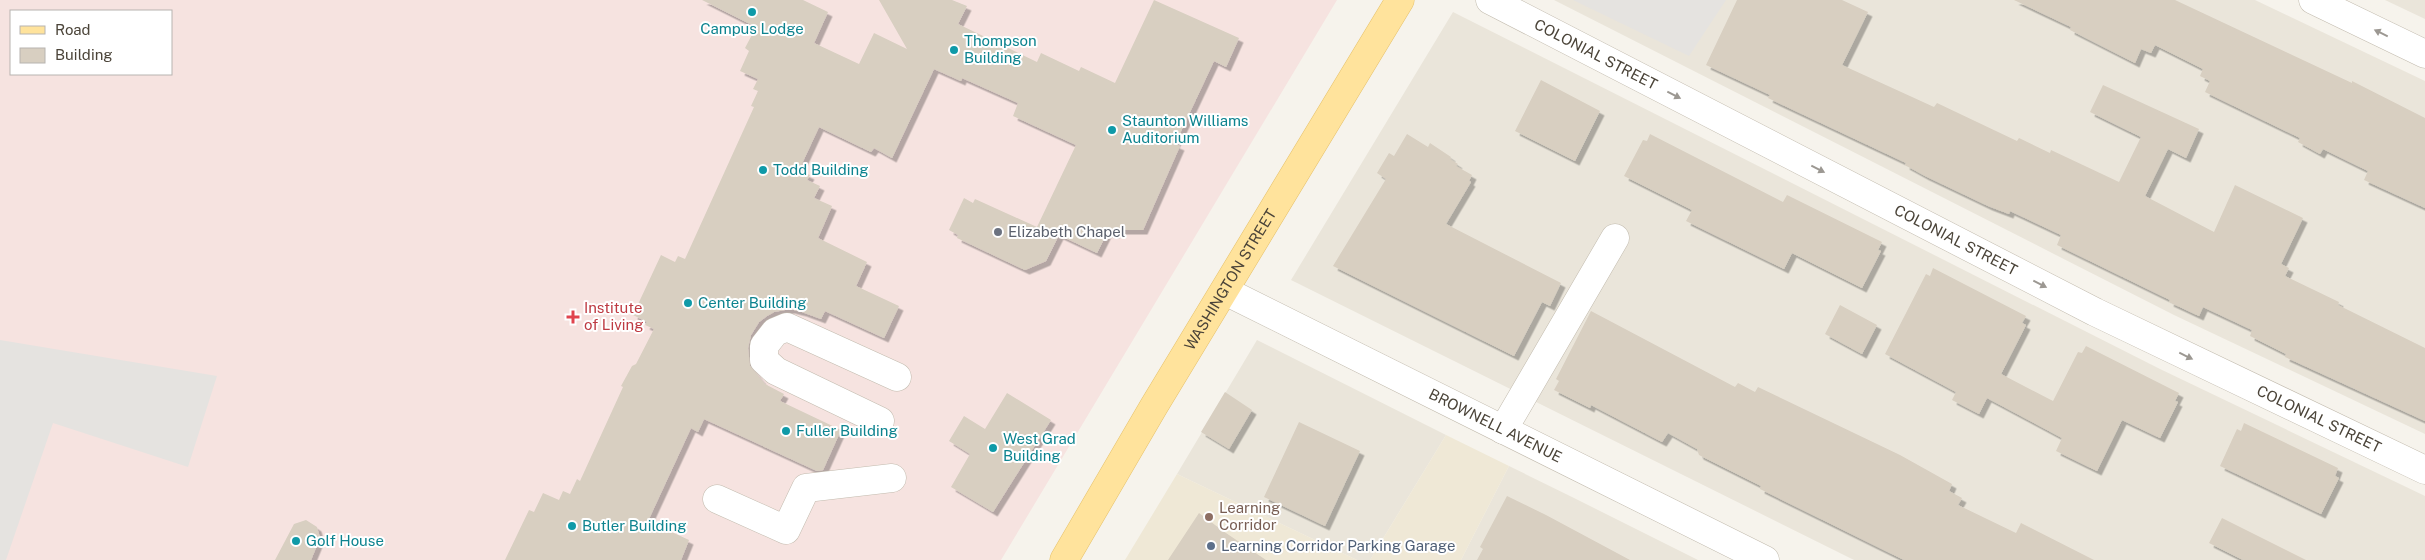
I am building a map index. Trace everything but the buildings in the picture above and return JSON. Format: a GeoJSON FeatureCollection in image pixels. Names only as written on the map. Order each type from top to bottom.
{"type":"FeatureCollection","features":[{"type":"Feature","properties":{"kind":"main road","name":"WASHINGTON STREET"},"geometry":{"type":"LineString","coordinates":[[1064,560],[1154,406],[1400,0]]}},
{"type":"Feature","properties":{"kind":"street","name":"COLONIAL STREET"},"geometry":{"type":"LineString","coordinates":[[1490,0],[2096,312],[2425,470]]}},
{"type":"Feature","properties":{"kind":"street"},"geometry":{"type":"LineString","coordinates":[[2313,0],[2425,54]]}},
{"type":"Feature","properties":{"kind":"street"},"geometry":{"type":"LineString","coordinates":[[1503,430],[1615,238]]}},
{"type":"Feature","properties":{"kind":"street","name":"BROWNELL AVENUE"},"geometry":{"type":"LineString","coordinates":[[1225,291],[1765,560]]}},
{"type":"Feature","properties":{"kind":"street"},"geometry":{"type":"LineString","coordinates":[[880,422],[776,371],[764,360],[764,346],[775,332],[787,327],[897,377]]}},
{"type":"Feature","properties":{"kind":"street"},"geometry":{"type":"LineString","coordinates":[[717,499],[786,530],[806,488],[892,478]]}},
{"type":"Feature","properties":{"kind":"shaded area","name":"Institute of Living"},"geometry":{"type":"Polygon","coordinates":[[[0,0],[1337,0],[1001,560],[0,560],[0,0]]]}},
{"type":"Feature","properties":{"kind":"shaded area"},"geometry":{"type":"Polygon","coordinates":[[[1554,0],[2255,0],[2425,81],[2425,434],[2174,315],[1554,0]]]}},
{"type":"Feature","properties":{"kind":"shaded area"},"geometry":{"type":"Polygon","coordinates":[[[1573,0],[1726,0],[1689,56],[1573,0]]]}},
{"type":"Feature","properties":{"kind":"shaded area"},"geometry":{"type":"Polygon","coordinates":[[[2385,0],[2425,0],[2425,19],[2385,0]]]}},
{"type":"Feature","properties":{"kind":"shaded area"},"geometry":{"type":"Polygon","coordinates":[[[1453,12],[2160,369],[2425,496],[2425,560],[1854,560],[1291,280],[1453,12]]]}},
{"type":"Feature","properties":{"kind":"shaded area"},"geometry":{"type":"Polygon","coordinates":[[[0,340],[217,376],[188,467],[53,423],[6,560],[0,560],[0,340]]]}},
{"type":"Feature","properties":{"kind":"shaded area"},"geometry":{"type":"Polygon","coordinates":[[[1257,340],[1446,435],[1370,560],[1357,560],[1177,474],[1257,340]]]}},
{"type":"Feature","properties":{"kind":"shaded area"},"geometry":{"type":"Polygon","coordinates":[[[1446,435],[1509,466],[1461,560],[1370,560],[1446,435]]]}},
{"type":"Feature","properties":{"kind":"shaded area"},"geometry":{"type":"Polygon","coordinates":[[[1509,466],[1572,497],[1698,560],[1461,560],[1509,466]]]}},
{"type":"Feature","properties":{"kind":"shaded area","name":"Learning Corridor"},"geometry":{"type":"Polygon","coordinates":[[[1177,474],[1357,560],[1125,560],[1177,474]]]}},
{"type":"Feature","properties":{"kind":"place","name":"Campus Lodge"},"geometry":{"type":"Point","coordinates":[752,12]}},
{"type":"Feature","properties":{"kind":"place","name":"Thompson Building"},"geometry":{"type":"Point","coordinates":[954,50]}},
{"type":"Feature","properties":{"kind":"place","name":"Staunton Williams Auditorium"},"geometry":{"type":"Point","coordinates":[1112,130]}},
{"type":"Feature","properties":{"kind":"place","name":"Todd Building"},"geometry":{"type":"Point","coordinates":[763,170]}},
{"type":"Feature","properties":{"kind":"place","name":"Elizabeth Chapel"},"geometry":{"type":"Point","coordinates":[998,232]}},
{"type":"Feature","properties":{"kind":"place","name":"Center Building"},"geometry":{"type":"Point","coordinates":[688,303]}},
{"type":"Feature","properties":{"kind":"place","name":"Institute of Living"},"geometry":{"type":"Point","coordinates":[573,317]}},
{"type":"Feature","properties":{"kind":"place","name":"Fuller Building"},"geometry":{"type":"Point","coordinates":[786,431]}},
{"type":"Feature","properties":{"kind":"place","name":"West Grad Building"},"geometry":{"type":"Point","coordinates":[993,448]}},
{"type":"Feature","properties":{"kind":"place","name":"Learning Corridor"},"geometry":{"type":"Point","coordinates":[1209,517]}},
{"type":"Feature","properties":{"kind":"place","name":"Butler Building"},"geometry":{"type":"Point","coordinates":[572,526]}},
{"type":"Feature","properties":{"kind":"place","name":"Golf House"},"geometry":{"type":"Point","coordinates":[296,541]}},
{"type":"Feature","properties":{"kind":"place","name":"Learning Corridor Parking Garage"},"geometry":{"type":"Point","coordinates":[1211,546]}}]}
